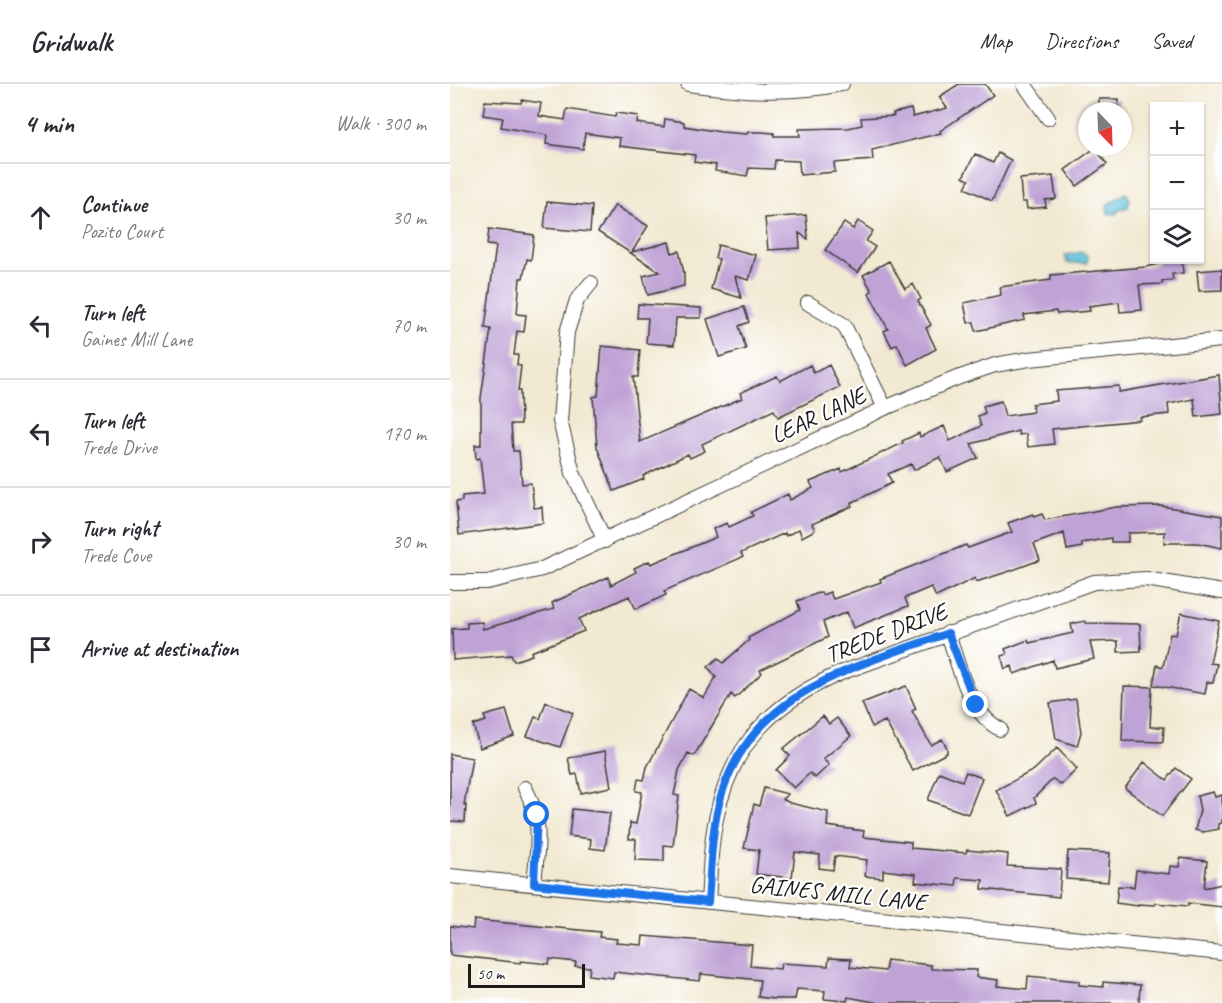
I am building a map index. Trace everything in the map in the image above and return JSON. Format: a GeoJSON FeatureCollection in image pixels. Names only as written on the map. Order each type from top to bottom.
{"type":"FeatureCollection","features":[{"type":"Feature","properties":{"kind":"street"},"geometry":{"type":"LineString","coordinates":[[688,84],[758,92],[794,91],[842,84]]}},
{"type":"Feature","properties":{"kind":"street"},"geometry":{"type":"LineString","coordinates":[[1024,84],[1048,118]]}},
{"type":"Feature","properties":{"kind":"street"},"geometry":{"type":"LineString","coordinates":[[591,283],[577,300],[567,332],[560,421],[573,473],[605,541]]}},
{"type":"Feature","properties":{"kind":"street"},"geometry":{"type":"LineString","coordinates":[[808,303],[844,325],[885,408]]}},
{"type":"Feature","properties":{"kind":"street","name":"LEAR LANE"},"geometry":{"type":"LineString","coordinates":[[450,582],[486,582],[524,575],[605,541],[885,408],[996,365],[1029,358],[1222,340]]}},
{"type":"Feature","properties":{"kind":"street","name":"TREDE DRIVE"},"geometry":{"type":"LineString","coordinates":[[708,902],[715,822],[722,793],[741,752],[769,717],[790,698],[813,685],[948,633],[1094,582],[1146,579],[1222,592]]}},
{"type":"Feature","properties":{"kind":"street"},"geometry":{"type":"LineString","coordinates":[[948,633],[976,705],[992,725],[1000,729]]}},
{"type":"Feature","properties":{"kind":"street"},"geometry":{"type":"LineString","coordinates":[[525,788],[535,809],[538,826],[534,884]]}},
{"type":"Feature","properties":{"kind":"street","name":"GAINES MILL LANE"},"geometry":{"type":"LineString","coordinates":[[450,876],[1222,952]]}},
{"type":"Feature","properties":{"kind":"water"},"geometry":{"type":"Polygon","coordinates":[[[1126,193],[1130,199],[1128,207],[1119,210],[1116,214],[1108,213],[1107,205],[1126,193]]]}},
{"type":"Feature","properties":{"kind":"water"},"geometry":{"type":"Polygon","coordinates":[[[1083,252],[1088,257],[1087,263],[1067,263],[1065,255],[1083,252]]]}},
{"type":"Feature","properties":{"kind":"building"},"geometry":{"type":"Polygon","coordinates":[[[959,84],[985,84],[993,95],[940,131],[941,133],[872,150],[873,160],[834,163],[835,172],[800,175],[799,161],[775,160],[774,169],[749,168],[747,176],[715,171],[716,165],[694,162],[695,155],[619,146],[620,138],[585,133],[583,149],[546,144],[547,135],[501,127],[503,118],[483,115],[485,101],[521,103],[522,100],[541,103],[539,116],[565,120],[567,109],[615,117],[616,113],[638,116],[637,123],[664,127],[665,119],[684,122],[684,126],[721,132],[747,134],[748,132],[762,132],[774,133],[774,136],[800,136],[799,129],[848,128],[862,125],[861,118],[894,116],[893,113],[911,109],[913,117],[947,108],[939,97],[959,84]]]}},
{"type":"Feature","properties":{"kind":"building"},"geometry":{"type":"Polygon","coordinates":[[[1099,99],[1119,99],[1119,102],[1099,102],[1099,99]]]}},
{"type":"Feature","properties":{"kind":"building"},"geometry":{"type":"Polygon","coordinates":[[[998,153],[1011,160],[992,201],[965,188],[969,180],[963,177],[975,154],[993,163],[998,153]]]}},
{"type":"Feature","properties":{"kind":"building"},"geometry":{"type":"Polygon","coordinates":[[[1084,156],[1101,156],[1107,164],[1077,186],[1065,170],[1084,156]]]}},
{"type":"Feature","properties":{"kind":"building"},"geometry":{"type":"Polygon","coordinates":[[[1053,176],[1056,199],[1045,200],[1046,207],[1027,209],[1026,202],[1022,202],[1020,179],[1053,176]]]}},
{"type":"Feature","properties":{"kind":"building"},"geometry":{"type":"Polygon","coordinates":[[[547,202],[592,206],[590,232],[544,228],[547,202]]]}},
{"type":"Feature","properties":{"kind":"building"},"geometry":{"type":"Polygon","coordinates":[[[615,205],[648,226],[632,252],[669,242],[672,253],[679,251],[684,273],[684,286],[648,295],[643,276],[660,272],[598,232],[615,205]]]}},
{"type":"Feature","properties":{"kind":"building"},"geometry":{"type":"Polygon","coordinates":[[[806,215],[808,239],[799,233],[800,248],[768,250],[765,218],[806,215]]]}},
{"type":"Feature","properties":{"kind":"building"},"geometry":{"type":"Polygon","coordinates":[[[858,221],[873,231],[866,241],[875,247],[858,273],[825,250],[844,223],[853,229],[858,221]]]}},
{"type":"Feature","properties":{"kind":"building"},"geometry":{"type":"Polygon","coordinates":[[[489,229],[534,235],[531,260],[527,259],[523,278],[520,278],[517,314],[526,315],[524,332],[517,331],[514,355],[518,355],[517,365],[521,366],[518,391],[520,391],[521,424],[511,424],[513,451],[519,451],[522,484],[531,483],[534,508],[542,507],[543,523],[459,535],[456,502],[462,501],[462,496],[484,494],[480,458],[476,459],[475,445],[481,445],[481,398],[491,329],[485,328],[496,246],[487,245],[489,229]]]}},
{"type":"Feature","properties":{"kind":"building"},"geometry":{"type":"Polygon","coordinates":[[[718,245],[756,255],[749,280],[735,276],[741,298],[711,289],[719,259],[715,258],[718,245]]]}},
{"type":"Feature","properties":{"kind":"building"},"geometry":{"type":"Polygon","coordinates":[[[889,261],[905,289],[913,284],[921,299],[918,301],[931,325],[926,328],[936,349],[907,365],[897,344],[892,347],[884,331],[888,329],[869,293],[872,291],[863,275],[889,261]]]}},
{"type":"Feature","properties":{"kind":"building"},"geometry":{"type":"Polygon","coordinates":[[[1158,264],[1182,264],[1183,273],[1172,274],[1173,280],[1162,281],[1162,284],[1139,285],[1142,310],[1120,312],[1119,302],[1089,306],[1090,311],[1057,314],[1056,311],[1024,315],[1025,320],[976,331],[974,322],[968,323],[964,303],[1001,295],[1000,287],[1051,280],[1051,275],[1158,264]]]}},
{"type":"Feature","properties":{"kind":"building"},"geometry":{"type":"Polygon","coordinates":[[[1222,269],[1222,290],[1199,291],[1197,271],[1222,269]]]}},
{"type":"Feature","properties":{"kind":"building"},"geometry":{"type":"Polygon","coordinates":[[[638,304],[701,308],[701,318],[676,318],[674,345],[646,343],[648,318],[637,318],[638,304]]]}},
{"type":"Feature","properties":{"kind":"building"},"geometry":{"type":"Polygon","coordinates":[[[744,307],[749,322],[739,326],[746,349],[719,357],[707,319],[744,307]]]}},
{"type":"Feature","properties":{"kind":"building"},"geometry":{"type":"Polygon","coordinates":[[[602,346],[640,350],[638,377],[633,377],[640,442],[742,398],[740,393],[777,376],[780,381],[810,365],[814,373],[829,365],[840,387],[778,417],[774,410],[702,444],[705,451],[690,458],[688,454],[643,476],[644,479],[614,491],[597,447],[593,397],[598,396],[602,346]]]}},
{"type":"Feature","properties":{"kind":"building"},"geometry":{"type":"Polygon","coordinates":[[[1219,375],[1222,414],[1196,417],[1194,399],[1168,404],[1169,414],[1140,417],[1140,420],[1052,429],[1054,444],[1028,447],[1026,434],[1019,435],[1018,431],[971,444],[978,458],[947,472],[940,457],[914,470],[911,464],[888,474],[892,483],[851,503],[852,506],[812,524],[815,530],[802,537],[799,529],[786,536],[785,533],[741,553],[743,557],[664,591],[666,595],[636,609],[629,596],[579,619],[584,631],[531,652],[532,655],[514,661],[511,655],[453,660],[452,629],[467,628],[467,623],[482,622],[483,629],[554,609],[552,603],[608,577],[611,585],[636,572],[634,568],[649,561],[651,564],[716,537],[713,529],[727,523],[729,527],[753,516],[751,512],[788,494],[790,500],[813,488],[810,482],[841,469],[842,472],[919,433],[920,437],[944,426],[950,441],[981,426],[978,416],[985,413],[983,406],[1001,401],[1005,416],[1033,412],[1032,404],[1057,401],[1056,391],[1119,386],[1119,392],[1219,375]]]}},
{"type":"Feature","properties":{"kind":"building"},"geometry":{"type":"Polygon","coordinates":[[[1161,506],[1222,516],[1222,548],[1198,543],[1164,543],[1165,532],[1128,533],[1128,542],[1111,542],[1111,538],[1082,543],[1082,547],[1067,550],[1064,533],[1034,544],[1040,560],[976,582],[975,578],[936,597],[931,587],[905,598],[908,606],[853,628],[847,612],[823,622],[828,637],[760,670],[762,673],[735,698],[731,694],[694,756],[688,753],[679,770],[674,795],[679,796],[673,846],[664,845],[664,861],[635,860],[636,839],[629,839],[630,823],[636,824],[642,792],[636,791],[638,779],[644,780],[647,767],[689,689],[704,698],[716,677],[708,667],[718,658],[723,663],[749,640],[748,638],[800,610],[797,601],[821,592],[822,595],[830,592],[833,599],[881,582],[880,579],[966,545],[968,548],[1012,532],[1008,523],[1033,514],[1034,517],[1042,514],[1045,520],[1116,507],[1161,506]]]}},
{"type":"Feature","properties":{"kind":"building"},"geometry":{"type":"Polygon","coordinates":[[[1181,613],[1219,621],[1210,663],[1217,664],[1213,683],[1207,682],[1205,694],[1153,685],[1157,665],[1163,667],[1170,634],[1176,635],[1181,613]]]}},
{"type":"Feature","properties":{"kind":"building"},"geometry":{"type":"Polygon","coordinates":[[[1085,621],[1086,623],[1140,624],[1141,651],[1118,652],[1118,641],[1090,642],[1094,659],[1055,668],[1053,660],[1014,674],[1012,666],[1005,669],[1001,656],[1007,654],[1005,649],[1028,640],[1029,643],[1073,633],[1071,624],[1085,621]]]}},
{"type":"Feature","properties":{"kind":"building"},"geometry":{"type":"Polygon","coordinates":[[[906,686],[916,709],[912,711],[931,745],[942,739],[947,748],[947,753],[913,771],[885,721],[872,727],[862,703],[906,686]]]}},
{"type":"Feature","properties":{"kind":"building"},"geometry":{"type":"Polygon","coordinates":[[[1124,686],[1152,687],[1150,727],[1164,727],[1163,742],[1122,741],[1124,686]]]}},
{"type":"Feature","properties":{"kind":"building"},"geometry":{"type":"Polygon","coordinates":[[[1076,699],[1081,732],[1077,746],[1056,739],[1050,703],[1076,699]]]}},
{"type":"Feature","properties":{"kind":"building"},"geometry":{"type":"Polygon","coordinates":[[[546,702],[573,713],[560,747],[527,736],[535,717],[540,719],[546,702]]]}},
{"type":"Feature","properties":{"kind":"building"},"geometry":{"type":"Polygon","coordinates":[[[506,710],[514,736],[480,748],[473,725],[486,721],[484,716],[506,710]]]}},
{"type":"Feature","properties":{"kind":"building"},"geometry":{"type":"Polygon","coordinates":[[[823,716],[829,724],[837,718],[851,736],[823,759],[829,765],[815,778],[810,773],[794,788],[776,770],[790,756],[783,749],[823,716]]]}},
{"type":"Feature","properties":{"kind":"building"},"geometry":{"type":"Polygon","coordinates":[[[1057,748],[1077,769],[1061,785],[1053,779],[1034,798],[1036,803],[1010,816],[996,790],[1034,770],[1057,748]]]}},
{"type":"Feature","properties":{"kind":"building"},"geometry":{"type":"Polygon","coordinates":[[[605,751],[611,787],[581,793],[577,774],[572,775],[568,758],[605,751]]]}},
{"type":"Feature","properties":{"kind":"building"},"geometry":{"type":"Polygon","coordinates":[[[450,754],[472,758],[464,805],[466,805],[465,822],[450,821],[450,754]]]}},
{"type":"Feature","properties":{"kind":"building"},"geometry":{"type":"Polygon","coordinates":[[[1144,762],[1167,780],[1176,768],[1191,779],[1162,816],[1125,788],[1144,762]]]}},
{"type":"Feature","properties":{"kind":"building"},"geometry":{"type":"Polygon","coordinates":[[[939,772],[962,781],[966,772],[982,778],[968,814],[928,800],[939,772]]]}},
{"type":"Feature","properties":{"kind":"building"},"geometry":{"type":"Polygon","coordinates":[[[764,788],[788,794],[782,799],[790,803],[828,812],[827,826],[864,831],[863,837],[911,842],[911,848],[1008,854],[1007,866],[1061,869],[1059,897],[982,889],[983,880],[957,878],[956,886],[915,882],[916,874],[883,870],[883,878],[865,876],[867,860],[835,856],[833,870],[819,868],[820,855],[795,852],[792,878],[756,874],[759,850],[744,848],[754,804],[759,806],[764,788]]]}},
{"type":"Feature","properties":{"kind":"building"},"geometry":{"type":"Polygon","coordinates":[[[1213,792],[1215,797],[1222,795],[1222,823],[1218,824],[1219,829],[1203,832],[1195,830],[1200,810],[1197,796],[1213,792]]]}},
{"type":"Feature","properties":{"kind":"building"},"geometry":{"type":"Polygon","coordinates":[[[572,809],[610,813],[605,850],[590,848],[591,839],[569,836],[572,809]]]}},
{"type":"Feature","properties":{"kind":"building"},"geometry":{"type":"Polygon","coordinates":[[[1068,851],[1110,853],[1108,882],[1066,879],[1068,851]]]}},
{"type":"Feature","properties":{"kind":"building"},"geometry":{"type":"Polygon","coordinates":[[[1180,858],[1207,861],[1204,888],[1222,884],[1222,907],[1188,903],[1188,906],[1155,903],[1155,905],[1138,904],[1138,906],[1116,903],[1118,886],[1134,887],[1136,870],[1169,874],[1170,866],[1179,867],[1180,858]]]}},
{"type":"Feature","properties":{"kind":"building"},"geometry":{"type":"Polygon","coordinates":[[[474,920],[600,932],[599,937],[617,939],[616,943],[642,945],[643,936],[752,945],[750,966],[780,969],[781,963],[828,966],[829,958],[851,959],[850,967],[885,971],[887,960],[931,965],[931,969],[977,970],[976,977],[998,980],[997,986],[1027,989],[1028,976],[1079,981],[1079,985],[1103,987],[1103,982],[1140,985],[1139,1003],[880,1003],[848,997],[847,1001],[824,999],[825,991],[797,989],[795,999],[775,999],[758,997],[760,980],[701,974],[700,981],[614,972],[613,978],[589,975],[590,967],[575,966],[576,962],[550,959],[549,964],[521,961],[521,963],[450,955],[450,926],[473,929],[474,920]]]}},
{"type":"Feature","properties":{"kind":"route"},"geometry":{"type":"LineString","coordinates":[[537,815],[534,884],[708,902],[715,822],[730,772],[754,734],[790,698],[843,672],[948,633],[976,705]]}}]}
